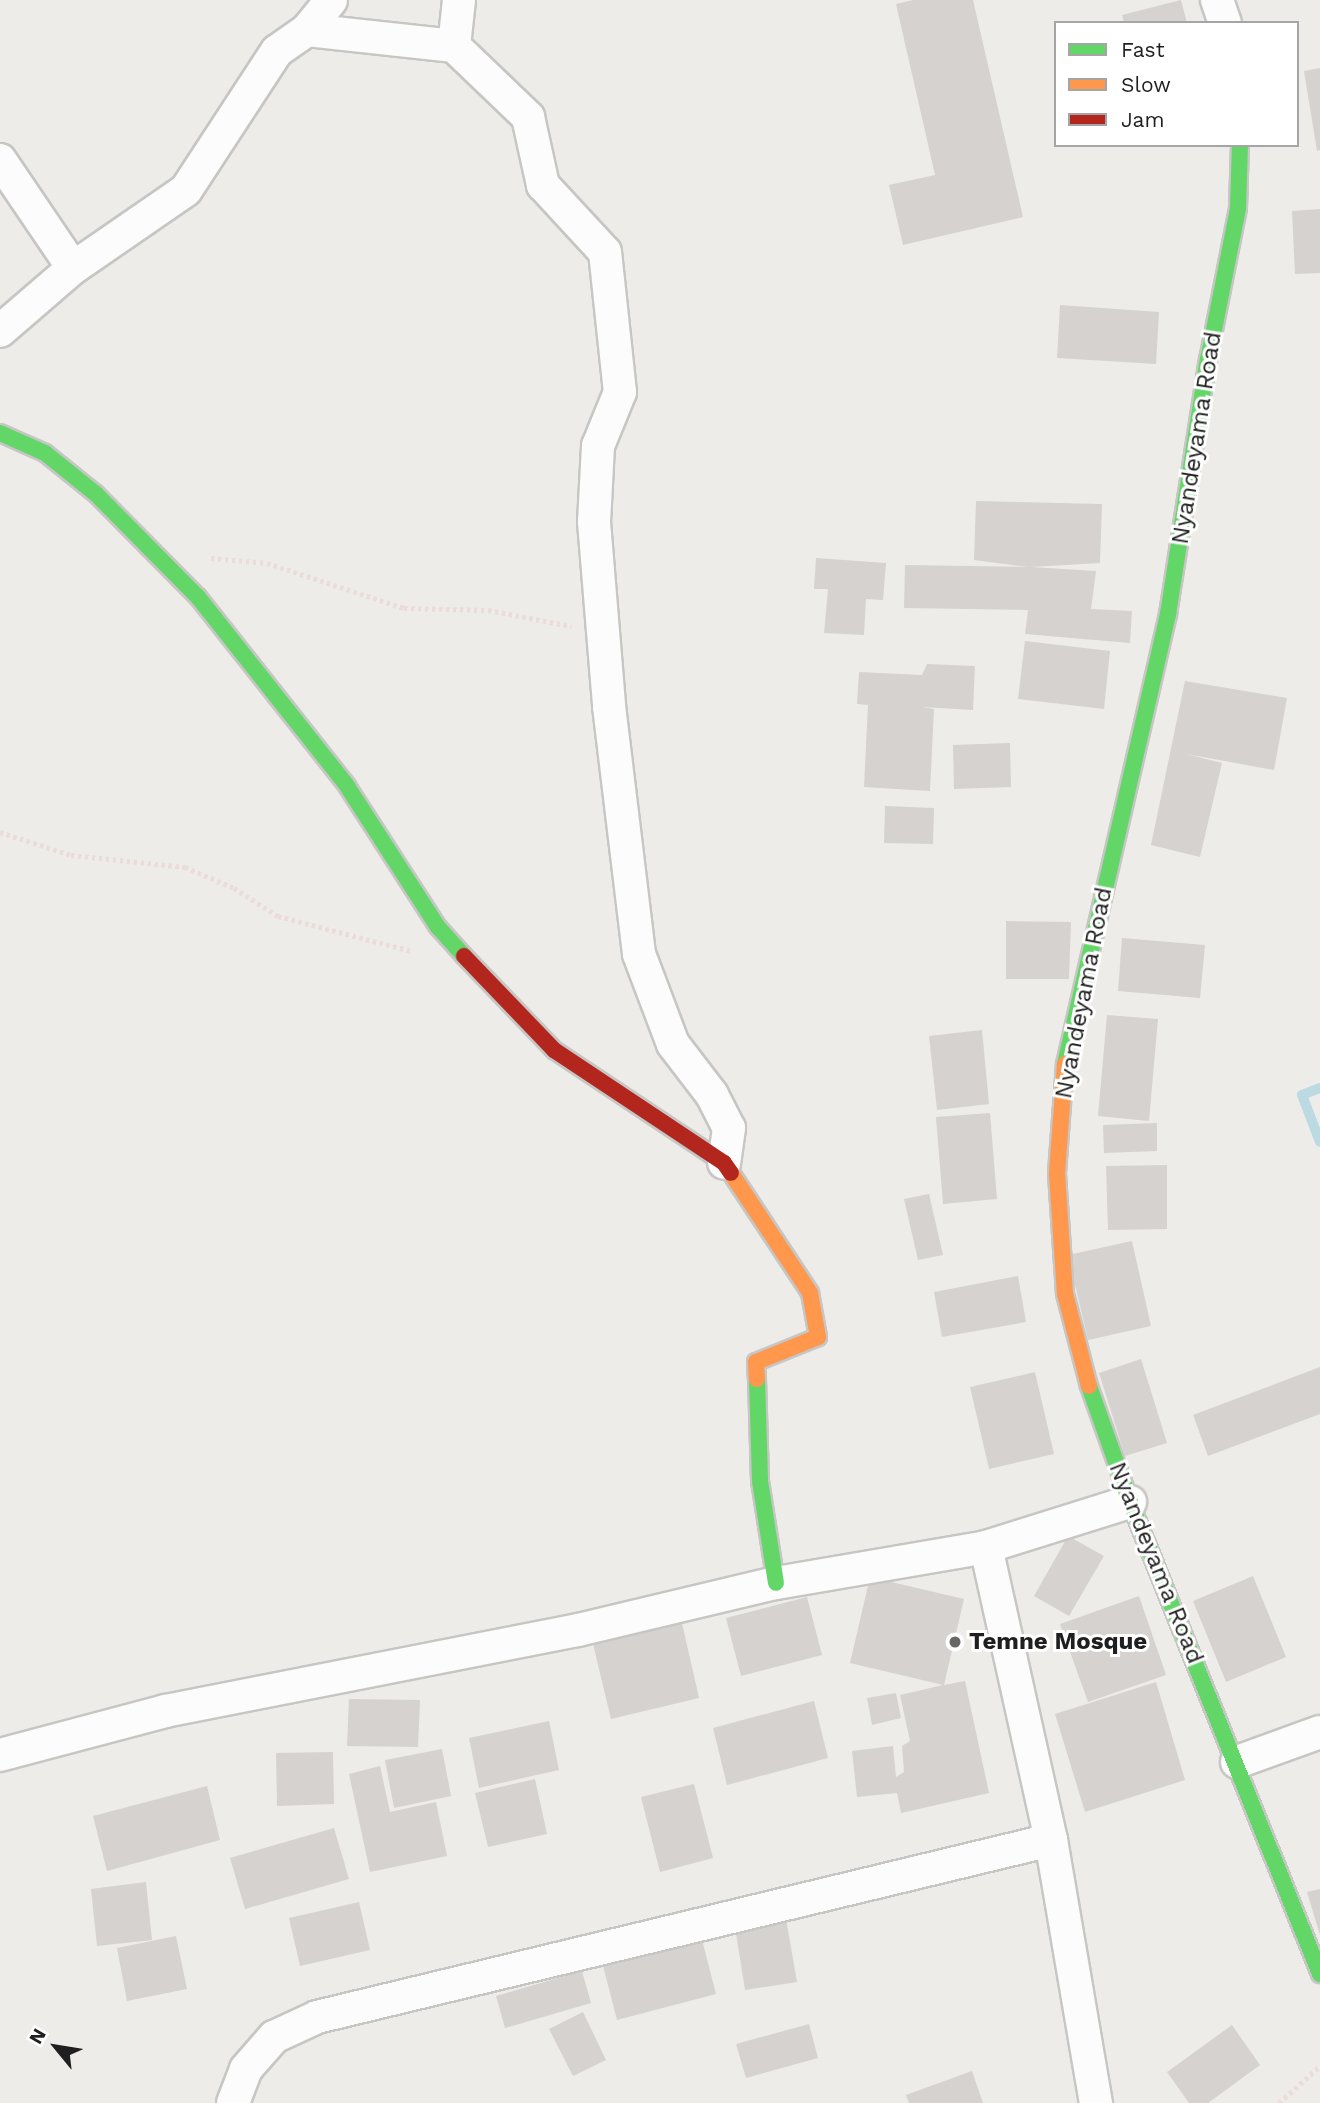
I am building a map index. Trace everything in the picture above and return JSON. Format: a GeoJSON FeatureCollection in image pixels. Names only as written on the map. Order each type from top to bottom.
{"type":"FeatureCollection","features":[{"type":"Feature","properties":{"kind":"street"},"geometry":{"type":"LineString","coordinates":[[0,331],[73,268],[186,190],[277,51],[307,30],[331,0]]}},
{"type":"Feature","properties":{"kind":"street"},"geometry":{"type":"LineString","coordinates":[[454,46],[459,0]]}},
{"type":"Feature","properties":{"kind":"street"},"geometry":{"type":"LineString","coordinates":[[1217,0],[1225,21]]}},
{"type":"Feature","properties":{"kind":"street"},"geometry":{"type":"LineString","coordinates":[[307,30],[454,46],[528,117],[543,185],[606,252],[620,392],[598,446],[594,522],[602,636],[639,954],[673,1044],[712,1095],[729,1128],[724,1163]]}},
{"type":"Feature","properties":{"kind":"street","name":"Nyandeyama Road"},"geometry":{"type":"LineString","coordinates":[[1240,147],[1238,208],[1208,360],[1168,614],[1061,1084],[1057,1174],[1065,1294],[1087,1381],[1130,1502],[1237,1762],[1320,1975]]}},
{"type":"Feature","properties":{"kind":"street"},"geometry":{"type":"LineString","coordinates":[[0,160],[73,268]]}},
{"type":"Feature","properties":{"kind":"street"},"geometry":{"type":"LineString","coordinates":[[0,433],[45,453],[96,494],[198,597],[347,786],[438,927],[515,1012],[554,1050],[724,1163],[810,1293],[818,1337],[756,1362],[760,1481],[776,1583]]}},
{"type":"Feature","properties":{"kind":"street"},"geometry":{"type":"LineString","coordinates":[[0,1755],[166,1711],[578,1630],[776,1583],[986,1547],[1130,1502]]}},
{"type":"Feature","properties":{"kind":"street"},"geometry":{"type":"LineString","coordinates":[[986,1547],[1051,1840],[1096,2103]]}},
{"type":"Feature","properties":{"kind":"street"},"geometry":{"type":"LineString","coordinates":[[1237,1762],[1320,1732]]}},
{"type":"Feature","properties":{"kind":"street"},"geometry":{"type":"LineString","coordinates":[[233,2103],[246,2069],[274,2037],[317,2017],[1051,1840]]}},
{"type":"Feature","properties":{"kind":"path"},"geometry":{"type":"LineString","coordinates":[[208,557],[267,563],[404,608],[488,610],[602,636]]}},
{"type":"Feature","properties":{"kind":"path"},"geometry":{"type":"LineString","coordinates":[[0,832],[71,855],[185,867],[233,888],[278,916],[416,952]]}},
{"type":"Feature","properties":{"kind":"path"},"geometry":{"type":"LineString","coordinates":[[1279,2103],[1320,2066]]}},
{"type":"Feature","properties":{"kind":"building"},"geometry":{"type":"Polygon","coordinates":[[[913,0],[973,0],[1023,217],[903,245],[889,185],[935,175],[896,4],[913,0]]]}},
{"type":"Feature","properties":{"kind":"building"},"geometry":{"type":"Polygon","coordinates":[[[1181,0],[1186,21],[1124,21],[1122,15],[1181,0]]]}},
{"type":"Feature","properties":{"kind":"building"},"geometry":{"type":"Polygon","coordinates":[[[1320,68],[1320,150],[1317,151],[1304,71],[1320,68]]]}},
{"type":"Feature","properties":{"kind":"building"},"geometry":{"type":"Polygon","coordinates":[[[1320,209],[1320,273],[1295,274],[1292,211],[1320,209]]]}},
{"type":"Feature","properties":{"kind":"building"},"geometry":{"type":"Polygon","coordinates":[[[1060,305],[1159,312],[1156,364],[1057,358],[1060,305]]]}},
{"type":"Feature","properties":{"kind":"building"},"geometry":{"type":"Polygon","coordinates":[[[976,501],[1102,504],[1100,563],[1031,567],[1096,571],[1091,609],[1132,611],[1130,643],[1025,634],[1028,610],[904,608],[905,565],[1028,567],[974,560],[976,501]]]}},
{"type":"Feature","properties":{"kind":"building"},"geometry":{"type":"Polygon","coordinates":[[[816,558],[886,563],[883,600],[866,599],[864,635],[824,633],[828,589],[814,589],[816,558]]]}},
{"type":"Feature","properties":{"kind":"building"},"geometry":{"type":"Polygon","coordinates":[[[1025,641],[1110,651],[1104,709],[1018,699],[1025,641]]]}},
{"type":"Feature","properties":{"kind":"building"},"geometry":{"type":"Polygon","coordinates":[[[927,664],[975,666],[973,710],[922,707],[934,709],[930,791],[864,787],[868,705],[857,704],[859,672],[922,675],[927,664]]]}},
{"type":"Feature","properties":{"kind":"building"},"geometry":{"type":"Polygon","coordinates":[[[1185,681],[1287,698],[1274,770],[1186,754],[1222,763],[1200,857],[1151,845],[1185,681]]]}},
{"type":"Feature","properties":{"kind":"building"},"geometry":{"type":"Polygon","coordinates":[[[1010,743],[1011,787],[954,789],[953,745],[1010,743]]]}},
{"type":"Feature","properties":{"kind":"building"},"geometry":{"type":"Polygon","coordinates":[[[885,806],[934,808],[933,844],[884,843],[885,806]]]}},
{"type":"Feature","properties":{"kind":"building"},"geometry":{"type":"Polygon","coordinates":[[[1006,921],[1071,922],[1069,979],[1006,979],[1006,921]]]}},
{"type":"Feature","properties":{"kind":"building"},"geometry":{"type":"Polygon","coordinates":[[[1122,938],[1205,945],[1200,998],[1118,991],[1122,938]]]}},
{"type":"Feature","properties":{"kind":"building"},"geometry":{"type":"Polygon","coordinates":[[[1107,1015],[1158,1019],[1149,1121],[1098,1116],[1107,1015]]]}},
{"type":"Feature","properties":{"kind":"building"},"geometry":{"type":"Polygon","coordinates":[[[982,1030],[989,1104],[937,1110],[929,1036],[982,1030]]]}},
{"type":"Feature","properties":{"kind":"building"},"geometry":{"type":"Polygon","coordinates":[[[990,1113],[997,1199],[943,1204],[936,1117],[990,1113]]]}},
{"type":"Feature","properties":{"kind":"building"},"geometry":{"type":"Polygon","coordinates":[[[1157,1123],[1157,1151],[1104,1153],[1103,1125],[1157,1123]]]}},
{"type":"Feature","properties":{"kind":"building"},"geometry":{"type":"Polygon","coordinates":[[[1167,1165],[1167,1229],[1108,1230],[1106,1166],[1167,1165]]]}},
{"type":"Feature","properties":{"kind":"building"},"geometry":{"type":"Polygon","coordinates":[[[929,1194],[943,1255],[918,1260],[904,1199],[929,1194]]]}},
{"type":"Feature","properties":{"kind":"building"},"geometry":{"type":"Polygon","coordinates":[[[1132,1241],[1151,1326],[1088,1340],[1068,1255],[1132,1241]]]}},
{"type":"Feature","properties":{"kind":"building"},"geometry":{"type":"Polygon","coordinates":[[[1018,1276],[1026,1322],[942,1337],[934,1292],[1018,1276]]]}},
{"type":"Feature","properties":{"kind":"building"},"geometry":{"type":"Polygon","coordinates":[[[1141,1359],[1167,1443],[1125,1456],[1099,1373],[1141,1359]]]}},
{"type":"Feature","properties":{"kind":"building"},"geometry":{"type":"Polygon","coordinates":[[[1320,1367],[1320,1414],[1208,1456],[1193,1415],[1320,1367]]]}},
{"type":"Feature","properties":{"kind":"building"},"geometry":{"type":"Polygon","coordinates":[[[1035,1372],[1054,1454],[989,1469],[970,1387],[1035,1372]]]}},
{"type":"Feature","properties":{"kind":"building"},"geometry":{"type":"Polygon","coordinates":[[[1068,1536],[1104,1556],[1069,1616],[1034,1596],[1068,1536]]]}},
{"type":"Feature","properties":{"kind":"building"},"geometry":{"type":"Polygon","coordinates":[[[1253,1576],[1286,1657],[1226,1682],[1193,1601],[1253,1576]]]}},
{"type":"Feature","properties":{"kind":"building"},"geometry":{"type":"Polygon","coordinates":[[[870,1577],[964,1599],[944,1685],[965,1681],[989,1793],[901,1813],[897,1793],[857,1797],[852,1751],[893,1746],[896,1777],[904,1772],[902,1746],[910,1741],[900,1695],[943,1685],[850,1663],[870,1577]]]}},
{"type":"Feature","properties":{"kind":"building"},"geometry":{"type":"Polygon","coordinates":[[[1139,1596],[1166,1675],[1088,1702],[1060,1624],[1139,1596]]]}},
{"type":"Feature","properties":{"kind":"building"},"geometry":{"type":"Polygon","coordinates":[[[807,1597],[822,1655],[741,1676],[726,1618],[807,1597]]]}},
{"type":"Feature","properties":{"kind":"building"},"geometry":{"type":"Polygon","coordinates":[[[682,1623],[699,1698],[611,1719],[593,1644],[682,1623]]]}},
{"type":"Feature","properties":{"kind":"building"},"geometry":{"type":"Polygon","coordinates":[[[1156,1682],[1185,1780],[1085,1812],[1055,1714],[1156,1682]]]}},
{"type":"Feature","properties":{"kind":"building"},"geometry":{"type":"Polygon","coordinates":[[[896,1693],[901,1718],[872,1725],[867,1698],[896,1693]]]}},
{"type":"Feature","properties":{"kind":"building"},"geometry":{"type":"Polygon","coordinates":[[[349,1699],[420,1700],[418,1747],[347,1746],[349,1699]]]}},
{"type":"Feature","properties":{"kind":"building"},"geometry":{"type":"Polygon","coordinates":[[[814,1701],[828,1758],[727,1785],[713,1728],[814,1701]]]}},
{"type":"Feature","properties":{"kind":"building"},"geometry":{"type":"Polygon","coordinates":[[[549,1721],[559,1770],[479,1788],[469,1738],[549,1721]]]}},
{"type":"Feature","properties":{"kind":"building"},"geometry":{"type":"Polygon","coordinates":[[[442,1749],[451,1796],[394,1808],[385,1760],[442,1749]]]}},
{"type":"Feature","properties":{"kind":"building"},"geometry":{"type":"Polygon","coordinates":[[[333,1752],[334,1804],[277,1806],[276,1753],[333,1752]]]}},
{"type":"Feature","properties":{"kind":"building"},"geometry":{"type":"Polygon","coordinates":[[[380,1766],[390,1812],[436,1802],[447,1856],[370,1872],[349,1774],[380,1766]]]}},
{"type":"Feature","properties":{"kind":"building"},"geometry":{"type":"Polygon","coordinates":[[[535,1779],[547,1834],[488,1847],[475,1793],[535,1779]]]}},
{"type":"Feature","properties":{"kind":"building"},"geometry":{"type":"Polygon","coordinates":[[[694,1784],[713,1858],[660,1872],[641,1797],[694,1784]]]}},
{"type":"Feature","properties":{"kind":"building"},"geometry":{"type":"Polygon","coordinates":[[[207,1786],[220,1840],[107,1871],[93,1816],[207,1786]]]}},
{"type":"Feature","properties":{"kind":"building"},"geometry":{"type":"Polygon","coordinates":[[[334,1828],[349,1879],[245,1909],[230,1858],[334,1828]]]}},
{"type":"Feature","properties":{"kind":"building"},"geometry":{"type":"Polygon","coordinates":[[[146,1882],[152,1940],[97,1946],[91,1889],[146,1882]]]}},
{"type":"Feature","properties":{"kind":"building"},"geometry":{"type":"Polygon","coordinates":[[[1320,1889],[1320,1935],[1307,1892],[1320,1889]]]}},
{"type":"Feature","properties":{"kind":"building"},"geometry":{"type":"Polygon","coordinates":[[[359,1902],[370,1950],[300,1966],[289,1918],[359,1902]]]}},
{"type":"Feature","properties":{"kind":"building"},"geometry":{"type":"Polygon","coordinates":[[[786,1919],[797,1982],[745,1990],[735,1927],[786,1919]]]}},
{"type":"Feature","properties":{"kind":"building"},"geometry":{"type":"Polygon","coordinates":[[[699,1928],[716,1994],[617,2020],[600,1954],[699,1928]]]}},
{"type":"Feature","properties":{"kind":"building"},"geometry":{"type":"Polygon","coordinates":[[[176,1936],[187,1989],[127,2001],[117,1948],[176,1936]]]}},
{"type":"Feature","properties":{"kind":"building"},"geometry":{"type":"Polygon","coordinates":[[[582,1971],[591,2003],[505,2028],[496,1996],[582,1971]]]}},
{"type":"Feature","properties":{"kind":"building"},"geometry":{"type":"Polygon","coordinates":[[[583,2012],[606,2060],[573,2076],[549,2029],[583,2012]]]}},
{"type":"Feature","properties":{"kind":"building"},"geometry":{"type":"Polygon","coordinates":[[[809,2024],[818,2058],[746,2078],[736,2044],[809,2024]]]}},
{"type":"Feature","properties":{"kind":"building"},"geometry":{"type":"Polygon","coordinates":[[[1232,2025],[1260,2065],[1208,2103],[1189,2103],[1167,2072],[1232,2025]]]}},
{"type":"Feature","properties":{"kind":"building"},"geometry":{"type":"Polygon","coordinates":[[[972,2071],[983,2103],[909,2103],[906,2095],[972,2071]]]}},
{"type":"Feature","properties":{"kind":"waterway"},"geometry":{"type":"LineString","coordinates":[[1320,1088],[1302,1095],[1320,1142]]}},
{"type":"Feature","properties":{"kind":"traffic: fast"},"geometry":{"type":"LineString","coordinates":[[1065,1064],[1168,614],[1208,360],[1238,208],[1240,147]]}},
{"type":"Feature","properties":{"kind":"traffic: fast"},"geometry":{"type":"LineString","coordinates":[[0,433],[45,453],[96,494],[198,597],[347,786],[438,927],[464,956]]}},
{"type":"Feature","properties":{"kind":"traffic: fast"},"geometry":{"type":"LineString","coordinates":[[757,1379],[760,1481],[776,1583]]}},
{"type":"Feature","properties":{"kind":"traffic: fast"},"geometry":{"type":"LineString","coordinates":[[1089,1386],[1130,1502],[1320,1974]]}},
{"type":"Feature","properties":{"kind":"traffic: slow"},"geometry":{"type":"LineString","coordinates":[[1065,1064],[1057,1174],[1065,1294],[1089,1386]]}},
{"type":"Feature","properties":{"kind":"traffic: slow"},"geometry":{"type":"LineString","coordinates":[[731,1173],[810,1293],[818,1337],[756,1362],[757,1379]]}},
{"type":"Feature","properties":{"kind":"traffic: jam"},"geometry":{"type":"LineString","coordinates":[[464,956],[554,1050],[724,1163],[731,1173]]}},
{"type":"Feature","properties":{"kind":"place","name":"Temne Mosque"},"geometry":{"type":"Point","coordinates":[955,1642]}}]}
